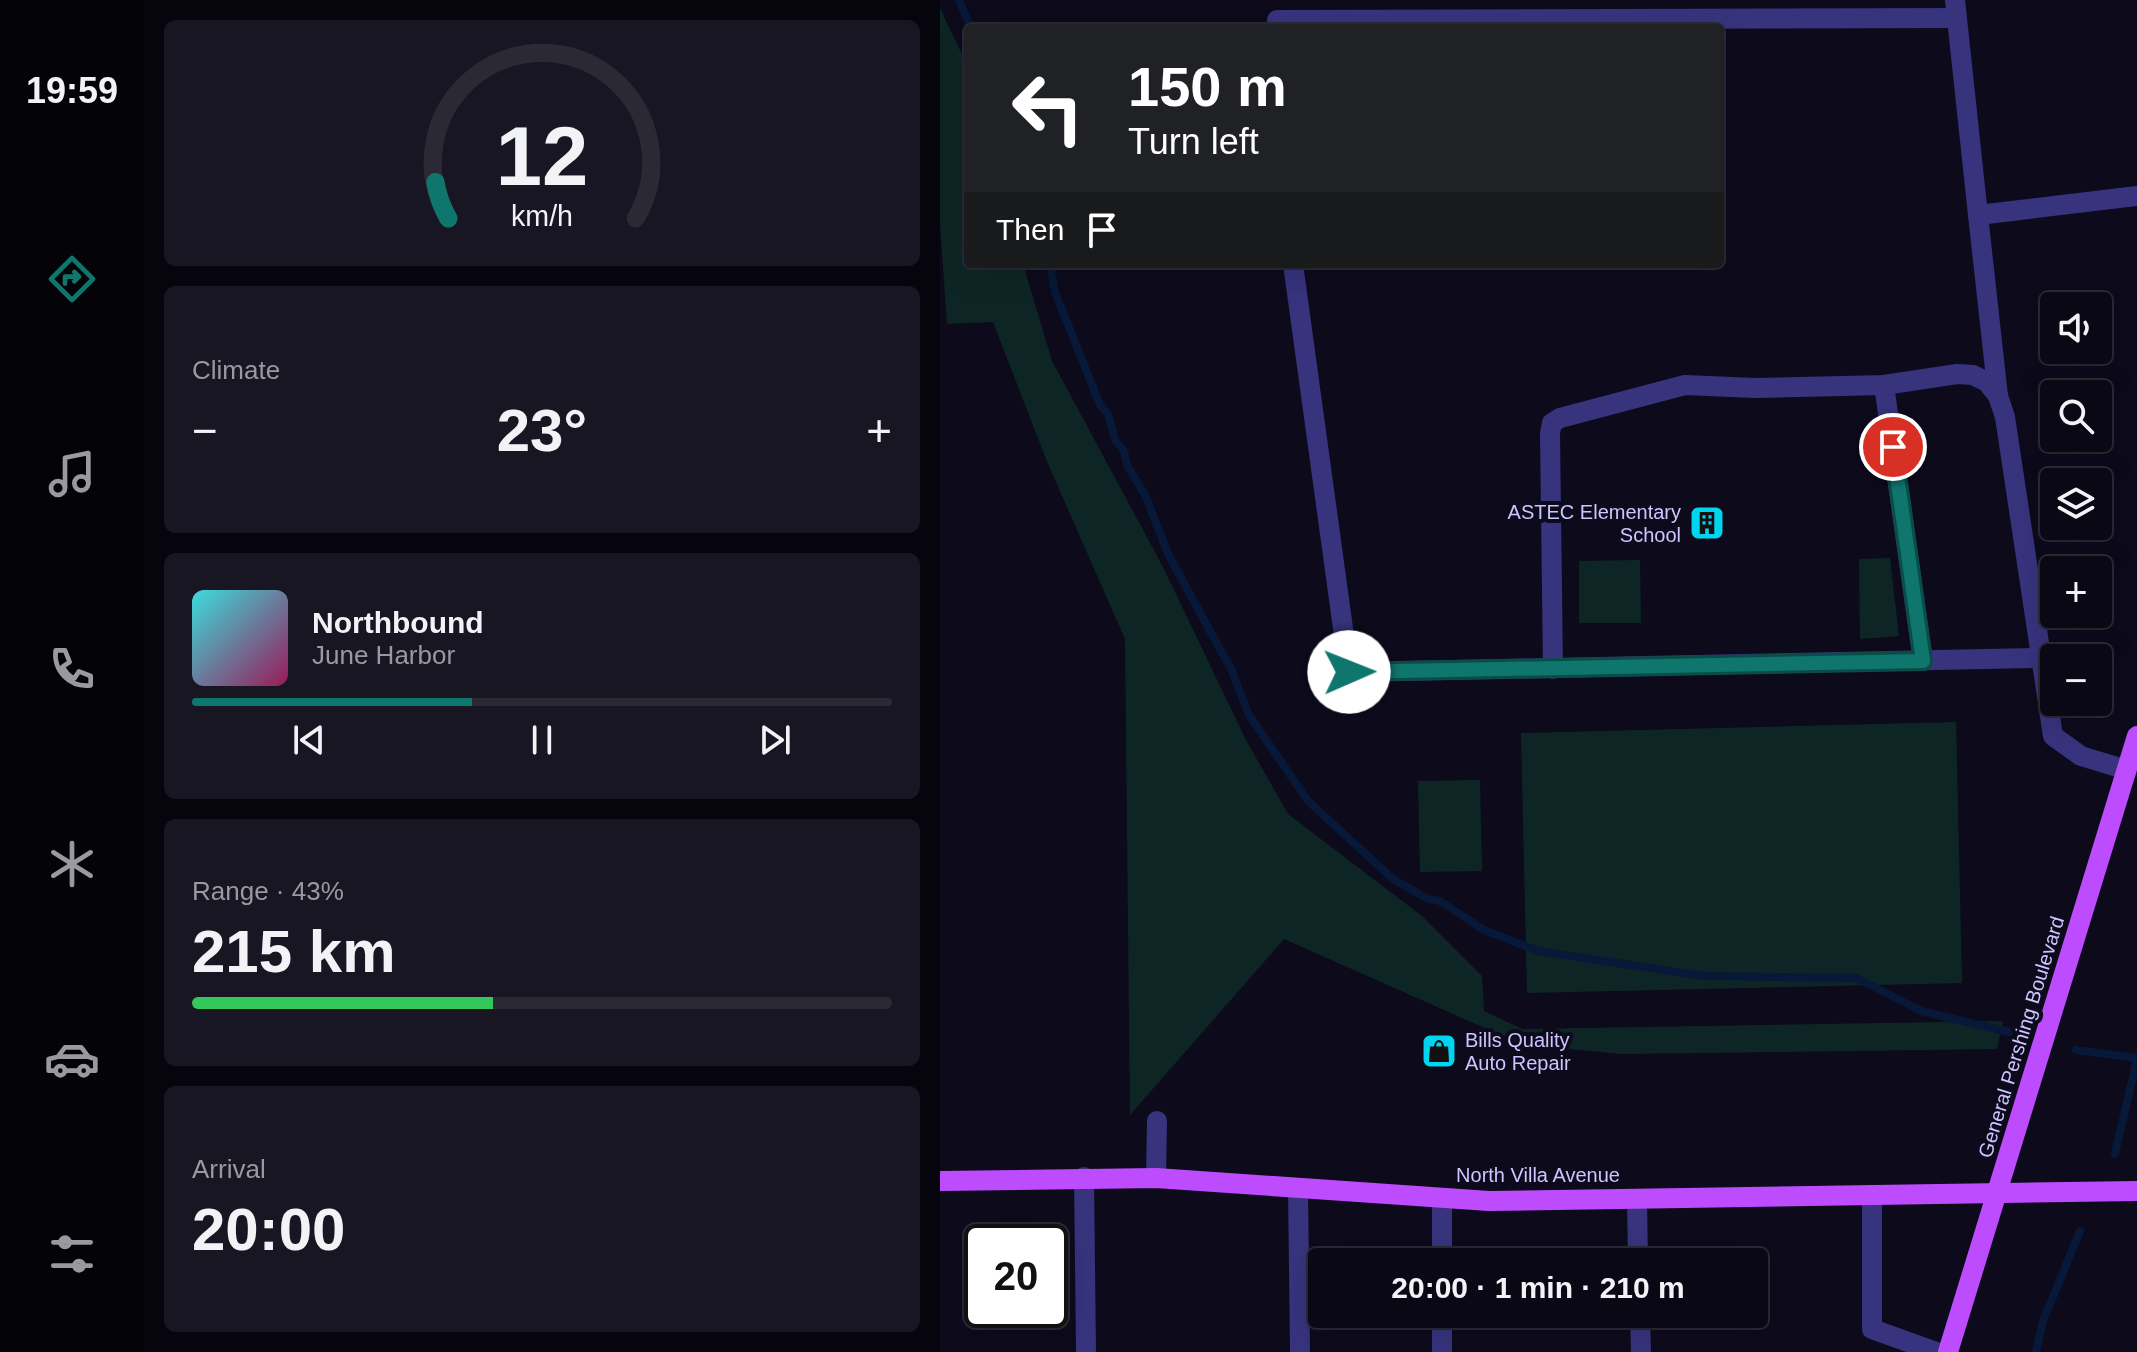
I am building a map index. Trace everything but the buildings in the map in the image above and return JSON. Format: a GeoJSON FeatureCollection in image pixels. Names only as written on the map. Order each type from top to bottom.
{"type":"FeatureCollection","features":[{"type":"Feature","properties":{"kind":"main road","name":"General Pershing Boulevard"},"geometry":{"type":"LineString","coordinates":[[1948,1352],[2137,736]]}},
{"type":"Feature","properties":{"kind":"main road","name":"North Villa Avenue"},"geometry":{"type":"LineString","coordinates":[[940,1181],[1156,1178],[1442,1198],[1637,1199],[2137,1191]]}},
{"type":"Feature","properties":{"kind":"street"},"geometry":{"type":"LineString","coordinates":[[1276,16],[1549,10],[1956,9],[1998,396],[2005,417],[2053,736],[2081,756],[2127,770]]}},
{"type":"Feature","properties":{"kind":"street"},"geometry":{"type":"LineString","coordinates":[[1978,215],[2137,196]]}},
{"type":"Feature","properties":{"kind":"street"},"geometry":{"type":"LineString","coordinates":[[1293,268],[1301,346],[1349,672],[2039,658]]}},
{"type":"Feature","properties":{"kind":"street"},"geometry":{"type":"LineString","coordinates":[[1553,669],[1552,423],[1560,418],[1685,385],[1755,388],[1884,385],[1973,375],[1987,382],[1998,396]]}},
{"type":"Feature","properties":{"kind":"street"},"geometry":{"type":"LineString","coordinates":[[1884,385],[1923,661]]}},
{"type":"Feature","properties":{"kind":"street"},"geometry":{"type":"LineString","coordinates":[[1156,1178],[1157,1121]]}},
{"type":"Feature","properties":{"kind":"street"},"geometry":{"type":"LineString","coordinates":[[1084,1177],[1086,1352]]}},
{"type":"Feature","properties":{"kind":"street"},"geometry":{"type":"LineString","coordinates":[[1298,1188],[1300,1352]]}},
{"type":"Feature","properties":{"kind":"street"},"geometry":{"type":"LineString","coordinates":[[1872,1195],[1872,1329],[1936,1352]]}},
{"type":"Feature","properties":{"kind":"street"},"geometry":{"type":"LineString","coordinates":[[1442,1198],[1442,1248]]}},
{"type":"Feature","properties":{"kind":"street"},"geometry":{"type":"LineString","coordinates":[[1637,1199],[1638,1248]]}},
{"type":"Feature","properties":{"kind":"street"},"geometry":{"type":"LineString","coordinates":[[1442,1328],[1442,1352]]}},
{"type":"Feature","properties":{"kind":"street"},"geometry":{"type":"LineString","coordinates":[[1640,1328],[1641,1352]]}},
{"type":"Feature","properties":{"kind":"green space"},"geometry":{"type":"Polygon","coordinates":[[[940,8],[964,59],[964,268],[1024,268],[1052,361],[1163,567],[1246,740],[1288,814],[1422,916],[1482,976],[1484,1011],[1522,1029],[2003,1021],[1997,1049],[1622,1054],[1523,1045],[1284,939],[1130,1115],[1125,639],[1048,464],[993,322],[947,324],[940,224],[940,8]]]}},
{"type":"Feature","properties":{"kind":"green space"},"geometry":{"type":"Polygon","coordinates":[[[1890,558],[1899,636],[1860,639],[1859,559],[1890,558]]]}},
{"type":"Feature","properties":{"kind":"green space"},"geometry":{"type":"Polygon","coordinates":[[[1640,560],[1641,623],[1579,623],[1579,561],[1640,560]]]}},
{"type":"Feature","properties":{"kind":"green space"},"geometry":{"type":"Polygon","coordinates":[[[1956,722],[1962,983],[1527,993],[1521,733],[1956,722]]]}},
{"type":"Feature","properties":{"kind":"green space"},"geometry":{"type":"Polygon","coordinates":[[[1480,780],[1482,871],[1420,872],[1418,781],[1480,780]]]}},
{"type":"Feature","properties":{"kind":"waterway"},"geometry":{"type":"LineString","coordinates":[[959,0],[969,24]]}},
{"type":"Feature","properties":{"kind":"waterway"},"geometry":{"type":"LineString","coordinates":[[1051,268],[1055,292],[1100,405],[1108,414],[1115,440],[1124,451],[1127,465],[1146,497],[1168,554],[1232,671],[1249,715],[1308,801],[1393,879],[1428,899],[1440,901],[1484,930],[1538,951],[1703,976],[1857,978],[1921,1011],[2009,1032]]}},
{"type":"Feature","properties":{"kind":"waterway"},"geometry":{"type":"LineString","coordinates":[[2076,1050],[2137,1058]]}},
{"type":"Feature","properties":{"kind":"waterway"},"geometry":{"type":"LineString","coordinates":[[2115,1154],[2137,1059]]}},
{"type":"Feature","properties":{"kind":"waterway"},"geometry":{"type":"LineString","coordinates":[[2036,1352],[2043,1321],[2080,1231]]}},
{"type":"Feature","properties":{"kind":"place","name":"ASTEC Elementary School"},"geometry":{"type":"Point","coordinates":[1707,523]}},
{"type":"Feature","properties":{"kind":"place","name":"Bills Quality Auto Repair"},"geometry":{"type":"Point","coordinates":[1439,1051]}},
{"type":"Feature","properties":{"kind":"route"},"geometry":{"type":"LineString","coordinates":[[1349,672],[1923,661],[1893,447]]}}]}
